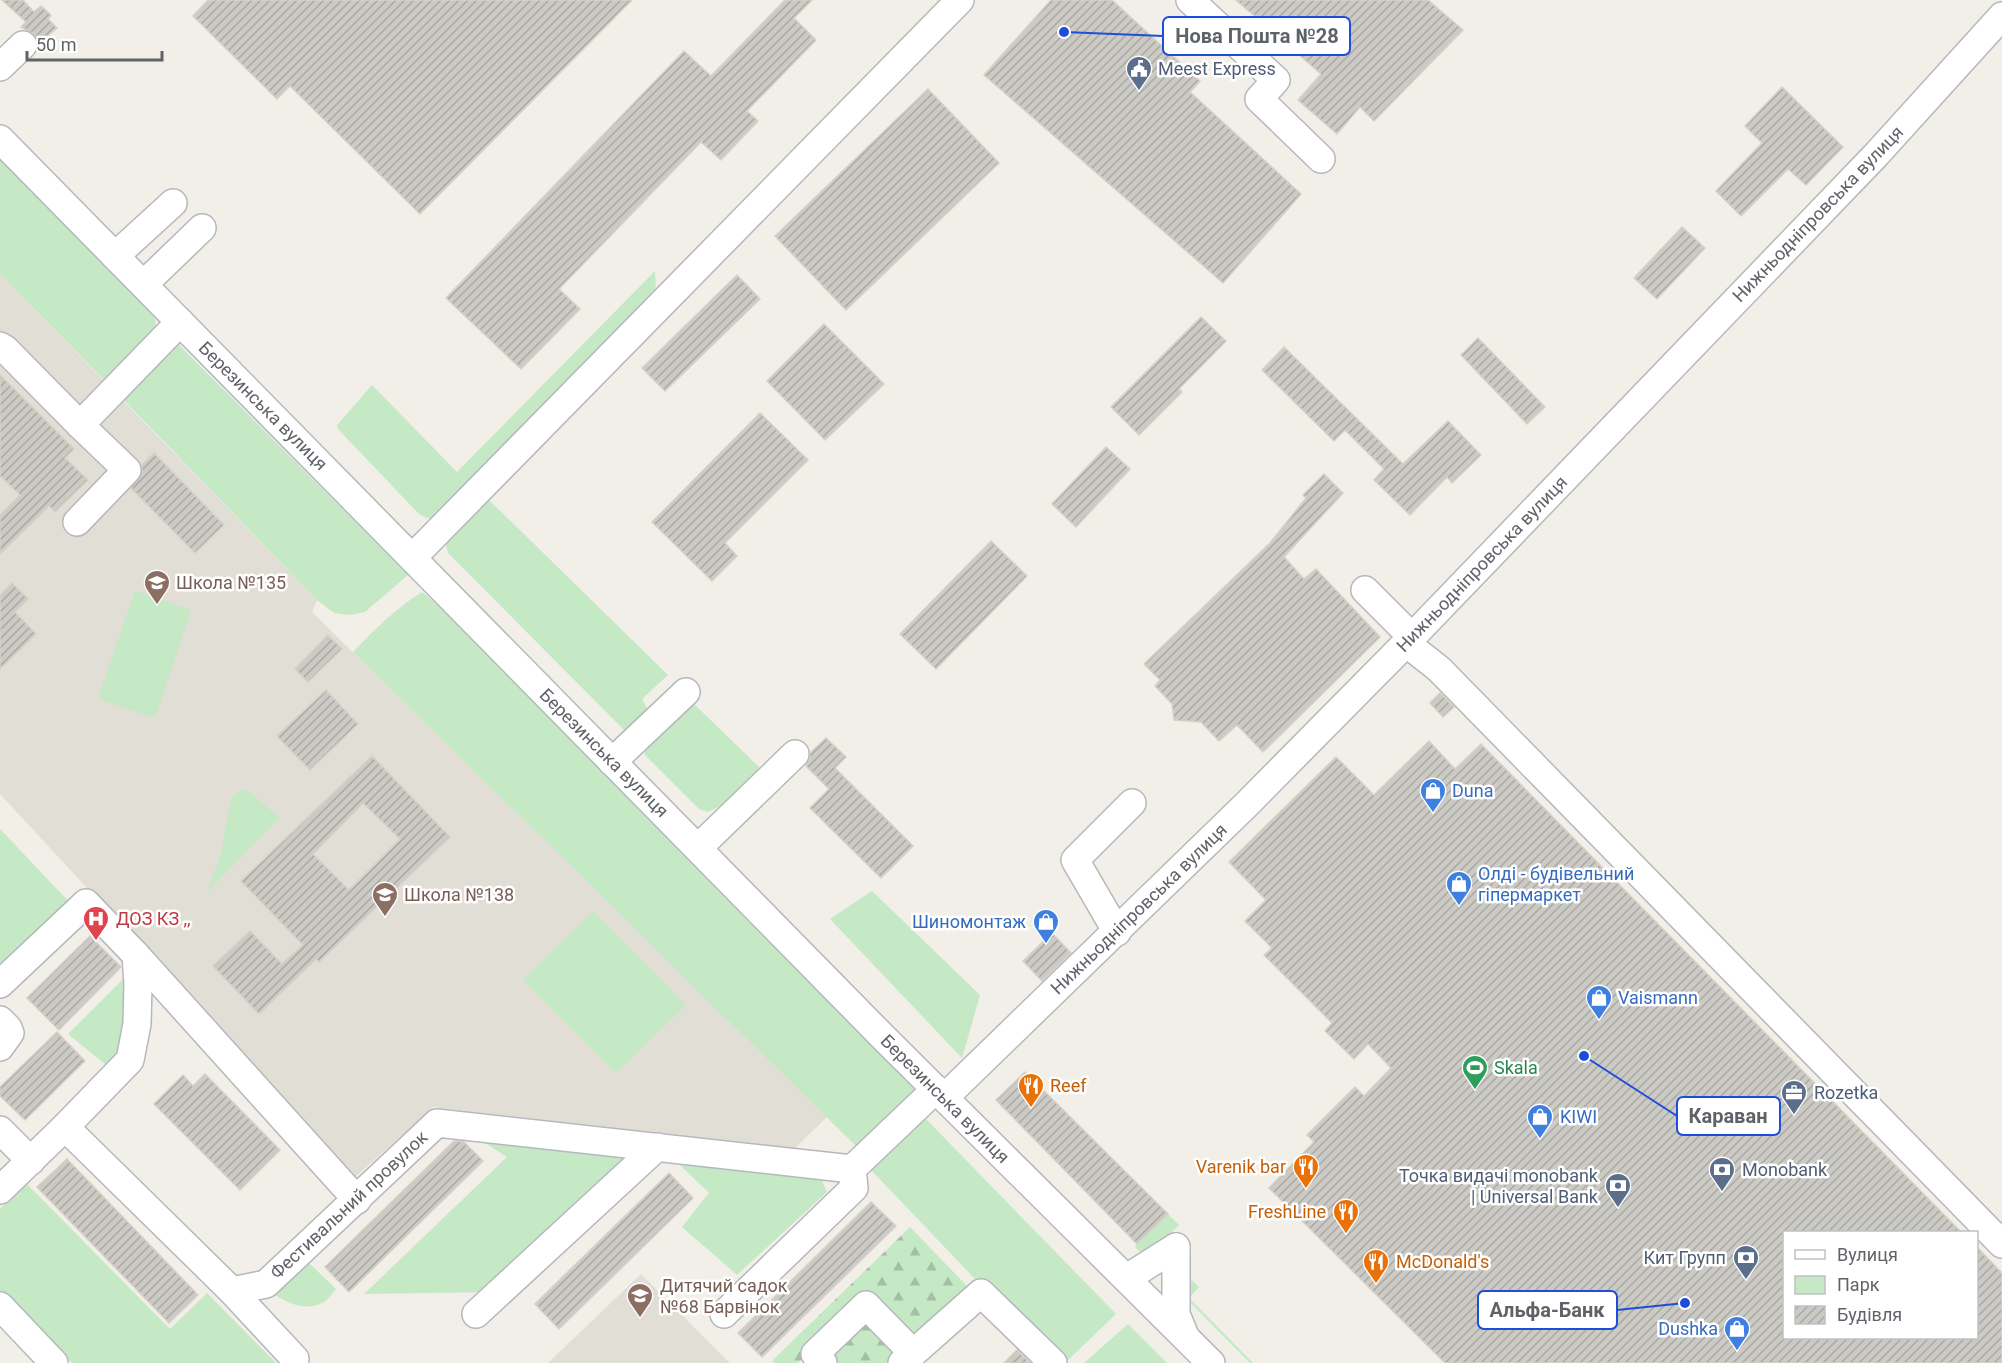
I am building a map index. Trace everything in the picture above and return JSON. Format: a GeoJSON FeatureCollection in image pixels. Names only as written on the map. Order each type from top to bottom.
{"type":"FeatureCollection","features":[{"type":"Feature","properties":{"kind":"street"},"geometry":{"type":"LineString","coordinates":[[412,556],[960,0]]}},
{"type":"Feature","properties":{"kind":"street"},"geometry":{"type":"LineString","coordinates":[[1190,0],[1276,80],[1259,99],[1321,159]]}},
{"type":"Feature","properties":{"kind":"street","name":"Нижньодніпровська вулиця"},"geometry":{"type":"LineString","coordinates":[[940,1093],[1117,932],[1246,806],[1875,156],[2002,16]]}},
{"type":"Feature","properties":{"kind":"street"},"geometry":{"type":"LineString","coordinates":[[0,67],[23,45]]}},
{"type":"Feature","properties":{"kind":"street","name":"Березинська вулиця"},"geometry":{"type":"LineString","coordinates":[[0,139],[972,1127],[1211,1363]]}},
{"type":"Feature","properties":{"kind":"street"},"geometry":{"type":"LineString","coordinates":[[115,256],[173,203]]}},
{"type":"Feature","properties":{"kind":"street"},"geometry":{"type":"LineString","coordinates":[[144,284],[202,228]]}},
{"type":"Feature","properties":{"kind":"street"},"geometry":{"type":"LineString","coordinates":[[80,425],[180,322]]}},
{"type":"Feature","properties":{"kind":"street"},"geometry":{"type":"LineString","coordinates":[[0,346],[127,470],[77,522]]}},
{"type":"Feature","properties":{"kind":"street"},"geometry":{"type":"LineString","coordinates":[[1365,590],[1409,640],[2002,1244]]}},
{"type":"Feature","properties":{"kind":"street"},"geometry":{"type":"LineString","coordinates":[[612,762],[686,692]]}},
{"type":"Feature","properties":{"kind":"street"},"geometry":{"type":"LineString","coordinates":[[698,848],[795,754]]}},
{"type":"Feature","properties":{"kind":"street"},"geometry":{"type":"LineString","coordinates":[[1117,932],[1075,860],[1132,803]]}},
{"type":"Feature","properties":{"kind":"street"},"geometry":{"type":"LineString","coordinates":[[0,984],[86,903],[136,955],[357,1200]]}},
{"type":"Feature","properties":{"kind":"street"},"geometry":{"type":"LineString","coordinates":[[0,1190],[130,1060],[137,1024],[136,955]]}},
{"type":"Feature","properties":{"kind":"street"},"geometry":{"type":"LineString","coordinates":[[0,1020],[10,1033],[0,1047]]}},
{"type":"Feature","properties":{"kind":"street"},"geometry":{"type":"LineString","coordinates":[[724,1314],[854,1188],[852,1169],[940,1093]]}},
{"type":"Feature","properties":{"kind":"street","name":"Фестивальний провулок"},"geometry":{"type":"LineString","coordinates":[[232,1291],[266,1284],[437,1123],[852,1169]]}},
{"type":"Feature","properties":{"kind":"street"},"geometry":{"type":"LineString","coordinates":[[65,1127],[232,1291],[295,1359]]}},
{"type":"Feature","properties":{"kind":"street"},"geometry":{"type":"LineString","coordinates":[[0,1130],[31,1161]]}},
{"type":"Feature","properties":{"kind":"street"},"geometry":{"type":"LineString","coordinates":[[476,1314],[657,1147]]}},
{"type":"Feature","properties":{"kind":"street"},"geometry":{"type":"LineString","coordinates":[[1127,1278],[1176,1246],[1176,1314],[1185,1337]]}},
{"type":"Feature","properties":{"kind":"street"},"geometry":{"type":"LineString","coordinates":[[823,1363],[814,1354],[866,1305],[907,1358],[981,1293],[1053,1363]]}},
{"type":"Feature","properties":{"kind":"street"},"geometry":{"type":"LineString","coordinates":[[0,1306],[54,1363]]}},
{"type":"Feature","properties":{"kind":"shaded area","name":"Школа №138"},"geometry":{"type":"Polygon","coordinates":[[[0,274],[317,600],[312,612],[827,1117],[794,1149],[433,1107],[353,1179],[0,794],[0,274]]]}},
{"type":"Feature","properties":{"kind":"shaded area","name":"Дитячий садок №68 Барвінок"},"geometry":{"type":"Polygon","coordinates":[[[641,1274],[730,1363],[548,1363],[641,1274]]]}},
{"type":"Feature","properties":{"kind":"green space"},"geometry":{"type":"Polygon","coordinates":[[[0,158],[148,307],[156,321],[153,340],[110,386],[0,274],[0,158]]]}},
{"type":"Feature","properties":{"kind":"green space"},"geometry":{"type":"Polygon","coordinates":[[[655,271],[656,294],[436,517],[427,518],[419,514],[338,429],[337,425],[372,385],[457,472],[655,271]]]}},
{"type":"Feature","properties":{"kind":"green space"},"geometry":{"type":"Polygon","coordinates":[[[174,340],[408,575],[365,612],[349,615],[334,613],[317,600],[118,394],[174,340]]]}},
{"type":"Feature","properties":{"kind":"green space"},"geometry":{"type":"Polygon","coordinates":[[[490,501],[668,675],[642,699],[649,712],[629,735],[448,553],[446,545],[459,525],[476,509],[490,501]]]}},
{"type":"Feature","properties":{"kind":"green space"},"geometry":{"type":"Polygon","coordinates":[[[135,591],[191,610],[155,718],[98,699],[135,591]]]}},
{"type":"Feature","properties":{"kind":"green space"},"geometry":{"type":"Polygon","coordinates":[[[422,592],[444,610],[913,1086],[916,1096],[860,1150],[353,652],[403,605],[422,592]]]}},
{"type":"Feature","properties":{"kind":"green space"},"geometry":{"type":"Polygon","coordinates":[[[692,702],[761,769],[730,801],[708,812],[699,809],[644,754],[647,747],[692,702]]]}},
{"type":"Feature","properties":{"kind":"green space"},"geometry":{"type":"Polygon","coordinates":[[[243,789],[250,792],[279,818],[207,892],[220,857],[230,803],[233,796],[243,789]]]}},
{"type":"Feature","properties":{"kind":"green space"},"geometry":{"type":"Polygon","coordinates":[[[0,829],[73,906],[0,975],[0,829]]]}},
{"type":"Feature","properties":{"kind":"green space"},"geometry":{"type":"Polygon","coordinates":[[[872,891],[980,995],[962,1058],[830,919],[872,891]]]}},
{"type":"Feature","properties":{"kind":"green space"},"geometry":{"type":"Polygon","coordinates":[[[593,911],[686,1005],[616,1073],[523,980],[593,911]]]}},
{"type":"Feature","properties":{"kind":"green space"},"geometry":{"type":"Polygon","coordinates":[[[125,977],[130,1023],[112,1070],[68,1034],[125,977]]]}},
{"type":"Feature","properties":{"kind":"green space"},"geometry":{"type":"Polygon","coordinates":[[[925,1118],[1116,1314],[1065,1363],[998,1303],[871,1170],[925,1118]]]}},
{"type":"Feature","properties":{"kind":"green space"},"geometry":{"type":"Polygon","coordinates":[[[482,1141],[634,1153],[492,1292],[364,1294],[507,1157],[482,1141]]]}},
{"type":"Feature","properties":{"kind":"green space"},"geometry":{"type":"Polygon","coordinates":[[[686,1159],[822,1181],[827,1192],[737,1275],[682,1227],[709,1193],[680,1165],[686,1159]]]}},
{"type":"Feature","properties":{"kind":"green space"},"geometry":{"type":"Polygon","coordinates":[[[26,1183],[170,1329],[207,1293],[276,1363],[72,1363],[0,1290],[0,1209],[26,1183]]]}},
{"type":"Feature","properties":{"kind":"green space"},"geometry":{"type":"Polygon","coordinates":[[[1168,1214],[1179,1225],[1146,1257],[1135,1247],[1168,1214]]]}},
{"type":"Feature","properties":{"kind":"green space"},"geometry":{"type":"Polygon","coordinates":[[[910,1227],[968,1287],[911,1343],[866,1297],[798,1363],[774,1363],[772,1361],[910,1227]]]}},
{"type":"Feature","properties":{"kind":"green space"},"geometry":{"type":"Polygon","coordinates":[[[309,1263],[336,1289],[326,1301],[304,1306],[292,1304],[275,1295],[309,1263]]]}},
{"type":"Feature","properties":{"kind":"green space"},"geometry":{"type":"Polygon","coordinates":[[[1189,1281],[1193,1281],[1199,1287],[1190,1299],[1253,1363],[1250,1363],[1185,1297],[1189,1281]]]}},
{"type":"Feature","properties":{"kind":"green space"},"geometry":{"type":"Polygon","coordinates":[[[866,1321],[898,1354],[889,1363],[836,1363],[829,1356],[866,1321]]]}},
{"type":"Feature","properties":{"kind":"green space"},"geometry":{"type":"Polygon","coordinates":[[[1128,1324],[1167,1363],[1084,1363],[1128,1324]]]}},
{"type":"Feature","properties":{"kind":"building"},"geometry":{"type":"Polygon","coordinates":[[[2,0],[23,0],[34,12],[41,6],[51,15],[48,19],[57,28],[38,44],[34,34],[21,27],[26,22],[2,0]]]}},
{"type":"Feature","properties":{"kind":"building"},"geometry":{"type":"Polygon","coordinates":[[[208,0],[632,0],[420,214],[290,86],[277,99],[193,16],[208,0]]]}},
{"type":"Feature","properties":{"kind":"building"},"geometry":{"type":"Polygon","coordinates":[[[785,0],[812,0],[794,18],[816,40],[747,111],[758,121],[721,160],[701,142],[559,289],[580,309],[521,369],[446,298],[684,51],[711,76],[785,0]]]}},
{"type":"Feature","properties":{"kind":"building"},"geometry":{"type":"Polygon","coordinates":[[[1051,0],[1112,0],[1200,81],[1190,92],[1301,194],[1223,283],[984,75],[1051,0]]]}},
{"type":"Feature","properties":{"kind":"building"},"geometry":{"type":"Polygon","coordinates":[[[1236,0],[1428,0],[1463,30],[1374,121],[1360,107],[1337,134],[1298,100],[1321,74],[1236,0]]]}},
{"type":"Feature","properties":{"kind":"building"},"geometry":{"type":"Polygon","coordinates":[[[1782,87],[1843,147],[1806,185],[1788,169],[1741,216],[1716,191],[1762,143],[1745,126],[1782,87]]]}},
{"type":"Feature","properties":{"kind":"building"},"geometry":{"type":"Polygon","coordinates":[[[928,89],[999,163],[846,310],[775,236],[928,89]]]}},
{"type":"Feature","properties":{"kind":"building"},"geometry":{"type":"Polygon","coordinates":[[[1682,227],[1705,248],[1657,299],[1634,278],[1682,227]]]}},
{"type":"Feature","properties":{"kind":"building"},"geometry":{"type":"Polygon","coordinates":[[[737,275],[760,299],[665,391],[642,368],[737,275]]]}},
{"type":"Feature","properties":{"kind":"building"},"geometry":{"type":"Polygon","coordinates":[[[1201,317],[1226,341],[1179,389],[1182,392],[1139,435],[1111,407],[1201,317]]]}},
{"type":"Feature","properties":{"kind":"building"},"geometry":{"type":"Polygon","coordinates":[[[824,324],[884,384],[825,440],[767,381],[824,324]]]}},
{"type":"Feature","properties":{"kind":"building"},"geometry":{"type":"Polygon","coordinates":[[[1478,338],[1545,407],[1527,424],[1461,355],[1478,338]]]}},
{"type":"Feature","properties":{"kind":"building"},"geometry":{"type":"Polygon","coordinates":[[[1284,347],[1403,464],[1448,421],[1481,455],[1452,483],[1447,477],[1410,515],[1374,480],[1384,469],[1345,430],[1334,441],[1262,370],[1284,347]]]}},
{"type":"Feature","properties":{"kind":"building"},"geometry":{"type":"Polygon","coordinates":[[[0,375],[74,449],[65,458],[88,480],[55,512],[49,506],[0,554],[0,515],[20,495],[0,476],[0,375]]]}},
{"type":"Feature","properties":{"kind":"building"},"geometry":{"type":"Polygon","coordinates":[[[760,413],[808,460],[725,543],[737,556],[712,581],[652,522],[760,413]]]}},
{"type":"Feature","properties":{"kind":"building"},"geometry":{"type":"Polygon","coordinates":[[[1106,447],[1130,469],[1076,527],[1052,504],[1106,447]]]}},
{"type":"Feature","properties":{"kind":"building"},"geometry":{"type":"Polygon","coordinates":[[[154,453],[224,525],[195,553],[131,488],[142,474],[142,465],[154,453]]]}},
{"type":"Feature","properties":{"kind":"building"},"geometry":{"type":"Polygon","coordinates":[[[1324,474],[1343,493],[1284,557],[1304,579],[1316,569],[1380,637],[1263,752],[1237,725],[1219,741],[1201,722],[1174,720],[1172,704],[1155,686],[1160,680],[1144,664],[1270,543],[1306,498],[1303,495],[1324,474]]]}},
{"type":"Feature","properties":{"kind":"building"},"geometry":{"type":"Polygon","coordinates":[[[991,541],[1027,576],[936,669],[900,634],[991,541]]]}},
{"type":"Feature","properties":{"kind":"building"},"geometry":{"type":"Polygon","coordinates":[[[12,583],[28,599],[15,612],[36,634],[0,669],[0,595],[12,583]]]}},
{"type":"Feature","properties":{"kind":"building"},"geometry":{"type":"Polygon","coordinates":[[[328,635],[342,649],[308,682],[295,669],[328,635]]]}},
{"type":"Feature","properties":{"kind":"building"},"geometry":{"type":"Polygon","coordinates":[[[326,690],[358,724],[310,770],[277,736],[326,690]]]}},
{"type":"Feature","properties":{"kind":"building"},"geometry":{"type":"Polygon","coordinates":[[[1440,693],[1454,707],[1443,717],[1430,703],[1440,693]]]}},
{"type":"Feature","properties":{"kind":"building"},"geometry":{"type":"Polygon","coordinates":[[[826,738],[846,757],[835,768],[913,846],[881,878],[810,808],[829,789],[806,766],[810,753],[826,738]]]}},
{"type":"Feature","properties":{"kind":"building"},"geometry":{"type":"Polygon","coordinates":[[[1429,741],[1455,769],[1481,744],[1960,1231],[1783,1231],[1783,1339],[1978,1339],[1978,1248],[2002,1273],[2002,1363],[1445,1363],[1269,1188],[1314,1142],[1307,1135],[1355,1087],[1364,1096],[1391,1068],[1368,1044],[1354,1059],[1325,1031],[1332,1023],[1264,955],[1272,948],[1245,921],[1266,900],[1229,862],[1336,757],[1374,795],[1429,741]]]}},
{"type":"Feature","properties":{"kind":"building"},"geometry":{"type":"Polygon","coordinates":[[[372,756],[450,837],[319,962],[316,959],[259,1014],[213,966],[250,931],[282,964],[303,945],[241,881],[372,756]],[[363,803],[313,854],[349,890],[400,839],[363,803]]]}},
{"type":"Feature","properties":{"kind":"building"},"geometry":{"type":"Polygon","coordinates":[[[1052,933],[1071,953],[1042,981],[1023,961],[1052,933]]]}},
{"type":"Feature","properties":{"kind":"building"},"geometry":{"type":"Polygon","coordinates":[[[90,936],[121,967],[59,1030],[27,998],[90,936]]]}},
{"type":"Feature","properties":{"kind":"building"},"geometry":{"type":"Polygon","coordinates":[[[57,1032],[85,1061],[25,1120],[0,1096],[0,1087],[57,1032]]]}},
{"type":"Feature","properties":{"kind":"building"},"geometry":{"type":"Polygon","coordinates":[[[1025,1072],[1168,1214],[1137,1244],[996,1100],[1025,1072]]]}},
{"type":"Feature","properties":{"kind":"building"},"geometry":{"type":"Polygon","coordinates":[[[205,1074],[280,1150],[240,1190],[154,1104],[183,1075],[193,1086],[205,1074]]]}},
{"type":"Feature","properties":{"kind":"building"},"geometry":{"type":"Polygon","coordinates":[[[454,1141],[464,1142],[483,1161],[349,1292],[325,1267],[454,1141]]]}},
{"type":"Feature","properties":{"kind":"building"},"geometry":{"type":"Polygon","coordinates":[[[67,1159],[198,1295],[169,1323],[37,1187],[67,1159]]]}},
{"type":"Feature","properties":{"kind":"building"},"geometry":{"type":"Polygon","coordinates":[[[669,1173],[693,1198],[559,1329],[535,1304],[669,1173]]]}},
{"type":"Feature","properties":{"kind":"building"},"geometry":{"type":"Polygon","coordinates":[[[871,1202],[896,1226],[762,1357],[738,1333],[871,1202]]]}},
{"type":"Feature","properties":{"kind":"building"},"geometry":{"type":"Polygon","coordinates":[[[1017,1350],[1030,1363],[1004,1363],[1017,1350]]]}},
{"type":"Feature","properties":{"kind":"place","name":"Нова Пошта №28"},"geometry":{"type":"Point","coordinates":[1064,32]}},
{"type":"Feature","properties":{"kind":"place","name":"Meest Express"},"geometry":{"type":"Point","coordinates":[1139,92]}},
{"type":"Feature","properties":{"kind":"place","name":"Школа №135"},"geometry":{"type":"Point","coordinates":[157,606]}},
{"type":"Feature","properties":{"kind":"place","name":"Duna"},"geometry":{"type":"Point","coordinates":[1433,814]}},
{"type":"Feature","properties":{"kind":"place","name":"Олді - будівельний гіпермаркет"},"geometry":{"type":"Point","coordinates":[1459,907]}},
{"type":"Feature","properties":{"kind":"place","name":"Школа №138"},"geometry":{"type":"Point","coordinates":[385,918]}},
{"type":"Feature","properties":{"kind":"place","name":"ДОЗ КЗ ,,"},"geometry":{"type":"Point","coordinates":[96,942]}},
{"type":"Feature","properties":{"kind":"place","name":"Шиномонтаж"},"geometry":{"type":"Point","coordinates":[1046,945]}},
{"type":"Feature","properties":{"kind":"place","name":"Vaismann"},"geometry":{"type":"Point","coordinates":[1599,1021]}},
{"type":"Feature","properties":{"kind":"place","name":"Караван"},"geometry":{"type":"Point","coordinates":[1584,1056]}},
{"type":"Feature","properties":{"kind":"place","name":"Skala"},"geometry":{"type":"Point","coordinates":[1475,1091]}},
{"type":"Feature","properties":{"kind":"place","name":"Reef"},"geometry":{"type":"Point","coordinates":[1031,1109]}},
{"type":"Feature","properties":{"kind":"place","name":"Rozetka"},"geometry":{"type":"Point","coordinates":[1794,1116]}},
{"type":"Feature","properties":{"kind":"place","name":"KIWI"},"geometry":{"type":"Point","coordinates":[1540,1140]}},
{"type":"Feature","properties":{"kind":"place","name":"Varenik bar"},"geometry":{"type":"Point","coordinates":[1306,1190]}},
{"type":"Feature","properties":{"kind":"place","name":"Monobank"},"geometry":{"type":"Point","coordinates":[1722,1193]}},
{"type":"Feature","properties":{"kind":"place","name":"Точка видачі monobank | Universal Bank"},"geometry":{"type":"Point","coordinates":[1618,1209]}},
{"type":"Feature","properties":{"kind":"place","name":"FreshLine"},"geometry":{"type":"Point","coordinates":[1346,1235]}},
{"type":"Feature","properties":{"kind":"place","name":"Кит Групп"},"geometry":{"type":"Point","coordinates":[1746,1281]}},
{"type":"Feature","properties":{"kind":"place","name":"McDonald's"},"geometry":{"type":"Point","coordinates":[1376,1285]}},
{"type":"Feature","properties":{"kind":"place","name":"Альфа-Банк"},"geometry":{"type":"Point","coordinates":[1685,1303]}},
{"type":"Feature","properties":{"kind":"place","name":"Дитячий садок №68 Барвінок"},"geometry":{"type":"Point","coordinates":[640,1319]}},
{"type":"Feature","properties":{"kind":"place","name":"Dushka"},"geometry":{"type":"Point","coordinates":[1737,1352]}}]}
